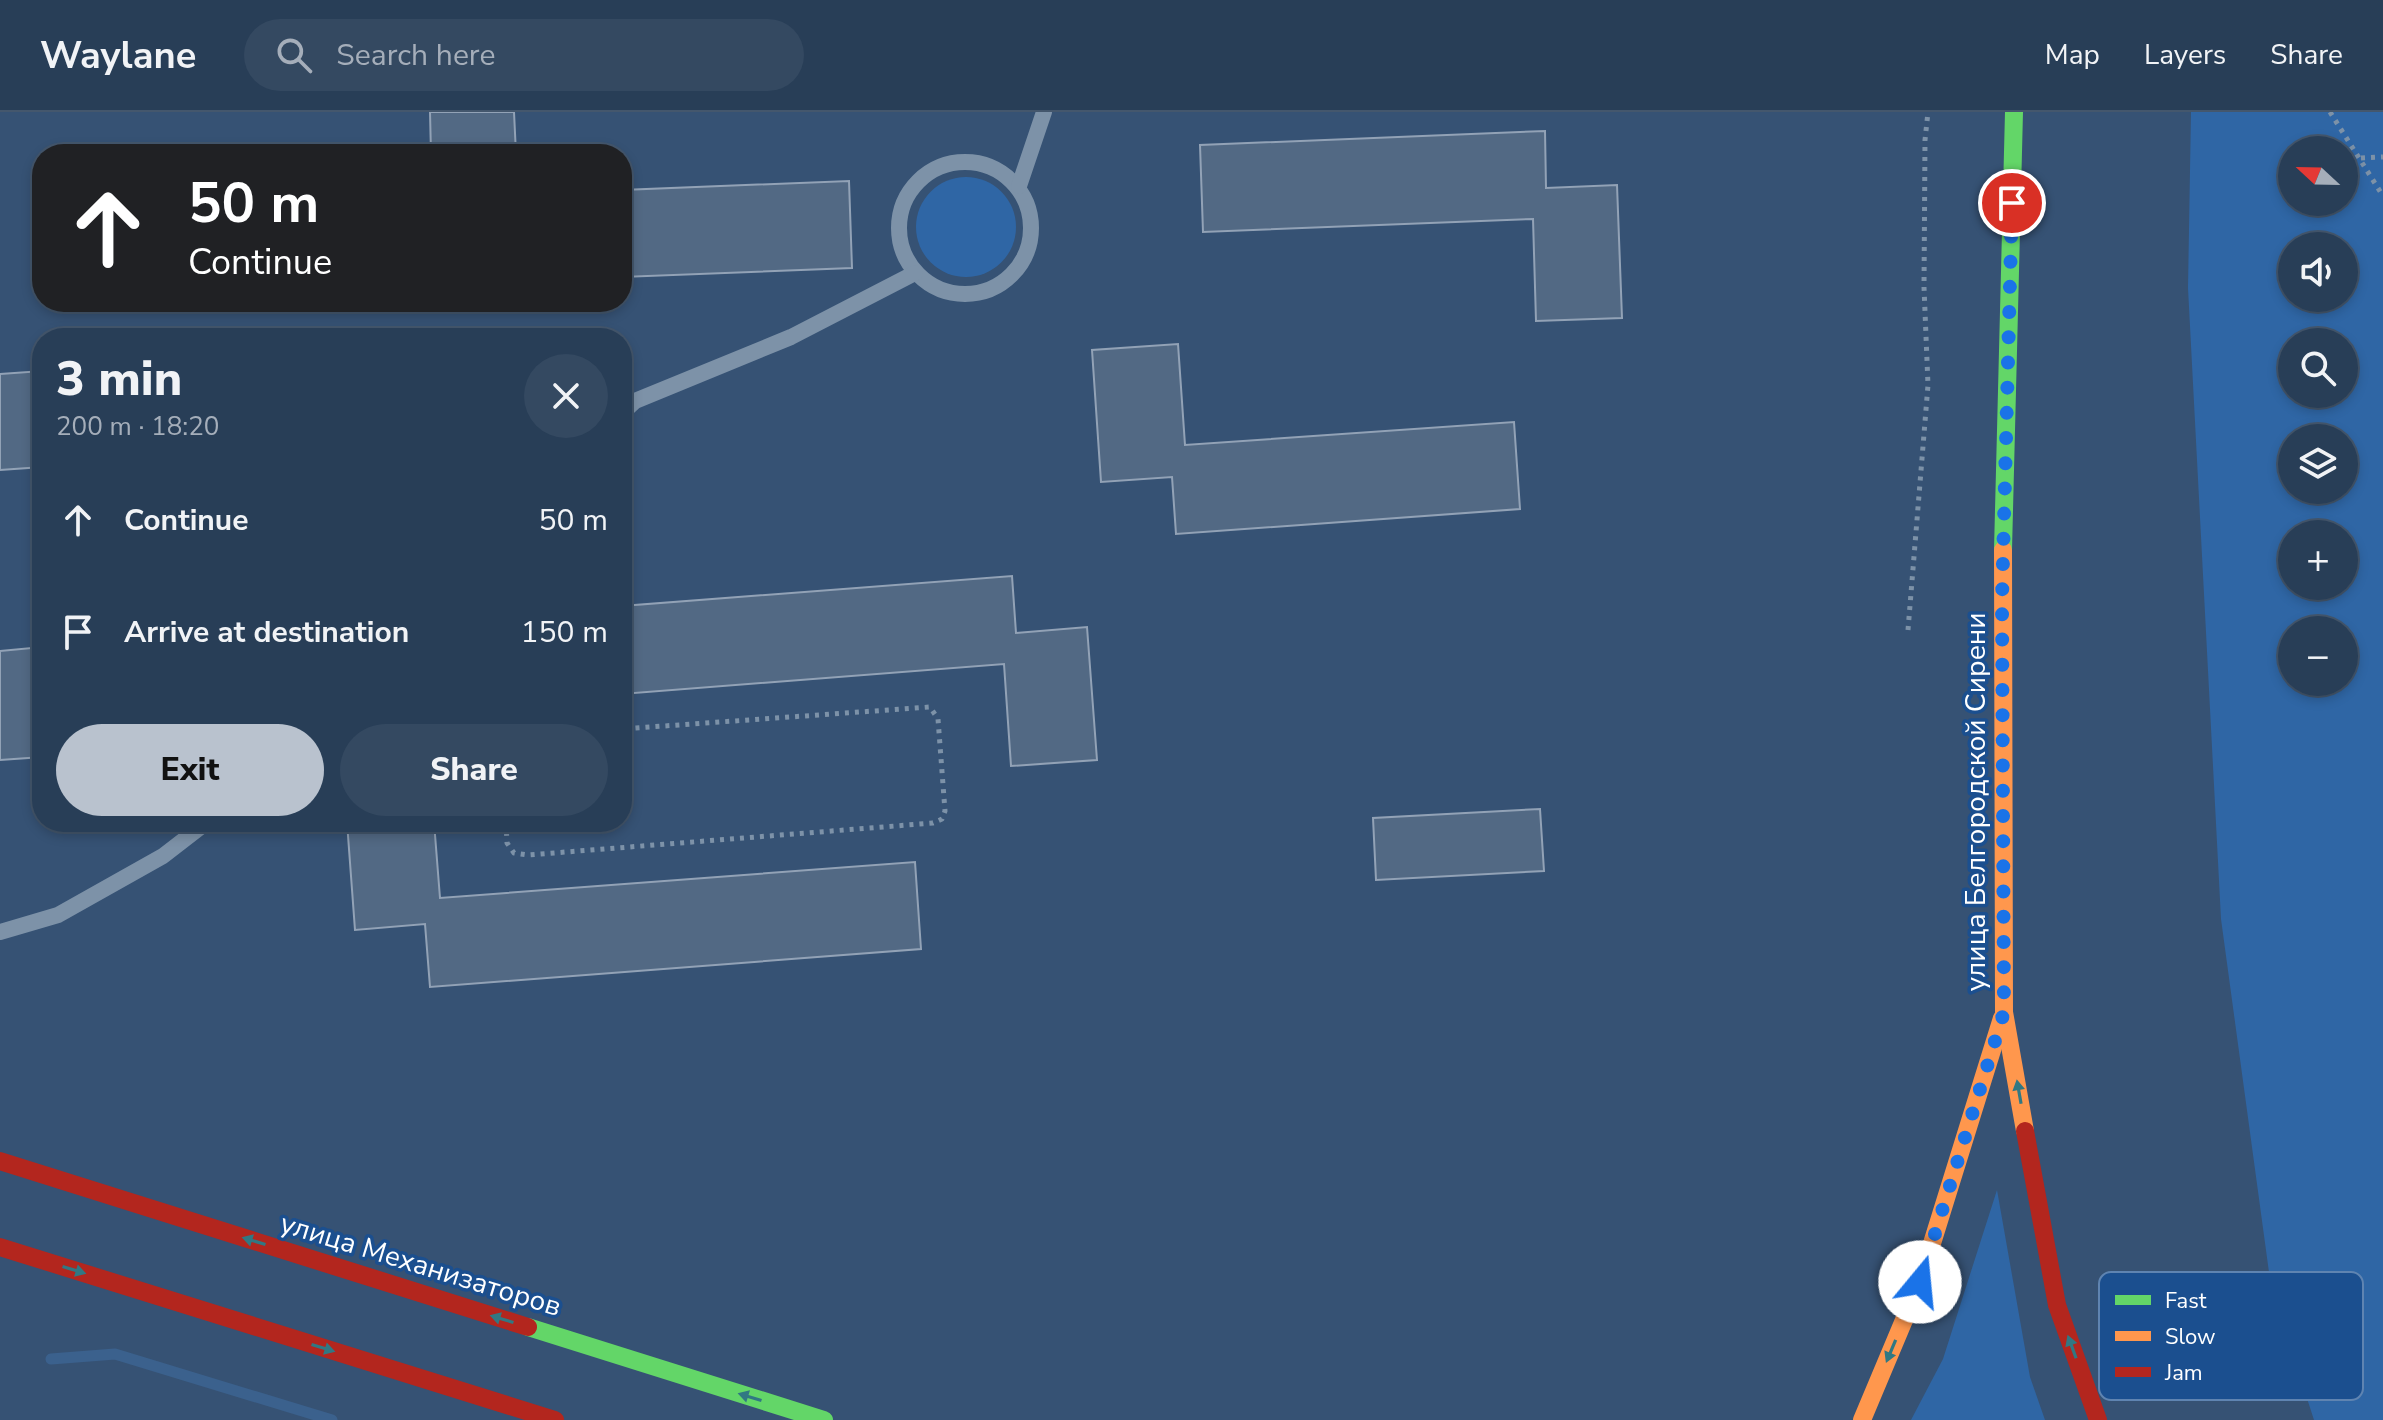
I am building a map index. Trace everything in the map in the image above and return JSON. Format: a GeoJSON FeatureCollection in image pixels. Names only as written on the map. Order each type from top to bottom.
{"type":"FeatureCollection","features":[{"type":"Feature","properties":{"kind":"main road","name":"улица Белгородской Сирени"},"geometry":{"type":"LineString","coordinates":[[2004,1012],[2002,600],[2014,112]]}},
{"type":"Feature","properties":{"kind":"main road"},"geometry":{"type":"LineString","coordinates":[[1862,1420],[1920,1282],[2004,1012]]}},
{"type":"Feature","properties":{"kind":"main road"},"geometry":{"type":"LineString","coordinates":[[2004,1012],[2057,1305],[2098,1420]]}},
{"type":"Feature","properties":{"kind":"main road","name":"улица Механизаторов"},"geometry":{"type":"LineString","coordinates":[[0,1161],[824,1420]]}},
{"type":"Feature","properties":{"kind":"main road"},"geometry":{"type":"LineString","coordinates":[[0,1247],[555,1420]]}},
{"type":"Feature","properties":{"kind":"lane"},"geometry":{"type":"LineString","coordinates":[[1019,186],[1044,112]]}},
{"type":"Feature","properties":{"kind":"lane"},"geometry":{"type":"LineString","coordinates":[[955,161],[966,162],[990,165],[1019,186],[1032,218],[1030,241],[1028,252],[1009,280],[977,295],[943,292],[915,273],[899,241],[902,205],[922,176],[955,161]]}},
{"type":"Feature","properties":{"kind":"lane"},"geometry":{"type":"LineString","coordinates":[[632,404],[791,337],[915,273]]}},
{"type":"Feature","properties":{"kind":"lane"},"geometry":{"type":"LineString","coordinates":[[0,932],[58,915],[163,856],[194,832]]}},
{"type":"Feature","properties":{"kind":"path"},"geometry":{"type":"LineString","coordinates":[[1908,630],[1928,385],[1924,272],[1928,112]]}},
{"type":"Feature","properties":{"kind":"path"},"geometry":{"type":"LineString","coordinates":[[2330,112],[2383,196]]}},
{"type":"Feature","properties":{"kind":"path"},"geometry":{"type":"LineString","coordinates":[[2360,158],[2383,157]]}},
{"type":"Feature","properties":{"kind":"path"},"geometry":{"type":"LineString","coordinates":[[506,832],[511,850],[528,855],[933,823],[942,819],[945,811],[938,719],[930,707],[632,728]]}},
{"type":"Feature","properties":{"kind":"shaded area"},"geometry":{"type":"Polygon","coordinates":[[[2191,112],[2383,112],[2383,1420],[2314,1420],[2308,1400],[2363,1400],[2363,1272],[2269,1272],[2221,919],[2188,288],[2191,112]]]}},
{"type":"Feature","properties":{"kind":"shaded area"},"geometry":{"type":"Polygon","coordinates":[[[966,177],[985,181],[1001,192],[1012,208],[1016,227],[1012,246],[1001,262],[985,273],[966,277],[947,273],[931,262],[920,246],[916,227],[920,208],[931,192],[947,181],[966,177]]]}},
{"type":"Feature","properties":{"kind":"shaded area"},"geometry":{"type":"Polygon","coordinates":[[[1997,1190],[2030,1377],[2045,1420],[1911,1420],[1943,1359],[1997,1190]]]}},
{"type":"Feature","properties":{"kind":"building"},"geometry":{"type":"Polygon","coordinates":[[[430,112],[514,112],[516,144],[431,144],[430,112]]]}},
{"type":"Feature","properties":{"kind":"building"},"geometry":{"type":"Polygon","coordinates":[[[1545,131],[1546,188],[1617,185],[1622,318],[1536,321],[1533,219],[1203,232],[1200,145],[1545,131]]]}},
{"type":"Feature","properties":{"kind":"building"},"geometry":{"type":"Polygon","coordinates":[[[849,181],[852,268],[632,277],[632,190],[849,181]]]}},
{"type":"Feature","properties":{"kind":"building"},"geometry":{"type":"Polygon","coordinates":[[[1178,344],[1185,445],[1514,422],[1520,509],[1176,534],[1172,477],[1101,482],[1092,350],[1178,344]]]}},
{"type":"Feature","properties":{"kind":"building"},"geometry":{"type":"Polygon","coordinates":[[[32,372],[32,468],[0,470],[0,374],[32,372]]]}},
{"type":"Feature","properties":{"kind":"building"},"geometry":{"type":"Polygon","coordinates":[[[1012,576],[1016,633],[1087,627],[1097,760],[1011,766],[1004,664],[632,693],[632,605],[1012,576]]]}},
{"type":"Feature","properties":{"kind":"building"},"geometry":{"type":"Polygon","coordinates":[[[32,648],[32,758],[0,760],[0,651],[32,648]]]}},
{"type":"Feature","properties":{"kind":"building"},"geometry":{"type":"Polygon","coordinates":[[[1540,809],[1544,871],[1376,880],[1373,818],[1540,809]]]}},
{"type":"Feature","properties":{"kind":"building"},"geometry":{"type":"Polygon","coordinates":[[[348,832],[435,832],[440,898],[915,862],[921,949],[430,987],[425,924],[355,930],[348,832]]]}},
{"type":"Feature","properties":{"kind":"waterway"},"geometry":{"type":"LineString","coordinates":[[51,1359],[115,1354],[332,1420]]}},
{"type":"Feature","properties":{"kind":"traffic: fast"},"geometry":{"type":"LineString","coordinates":[[2003,550],[2014,112]]}},
{"type":"Feature","properties":{"kind":"traffic: fast"},"geometry":{"type":"LineString","coordinates":[[528,1327],[824,1420]]}},
{"type":"Feature","properties":{"kind":"traffic: slow"},"geometry":{"type":"LineString","coordinates":[[2003,550],[2004,1012],[2025,1131]]}},
{"type":"Feature","properties":{"kind":"traffic: slow"},"geometry":{"type":"LineString","coordinates":[[1862,1420],[1920,1282],[2002,1018]]}},
{"type":"Feature","properties":{"kind":"traffic: jam"},"geometry":{"type":"LineString","coordinates":[[2025,1131],[2057,1305],[2098,1420]]}},
{"type":"Feature","properties":{"kind":"traffic: jam"},"geometry":{"type":"LineString","coordinates":[[0,1161],[528,1327]]}},
{"type":"Feature","properties":{"kind":"traffic: jam"},"geometry":{"type":"LineString","coordinates":[[0,1247],[555,1420]]}},
{"type":"Feature","properties":{"kind":"route"},"geometry":{"type":"LineString","coordinates":[[1920,1282],[2004,1012],[2002,600],[2012,203]]}}]}
